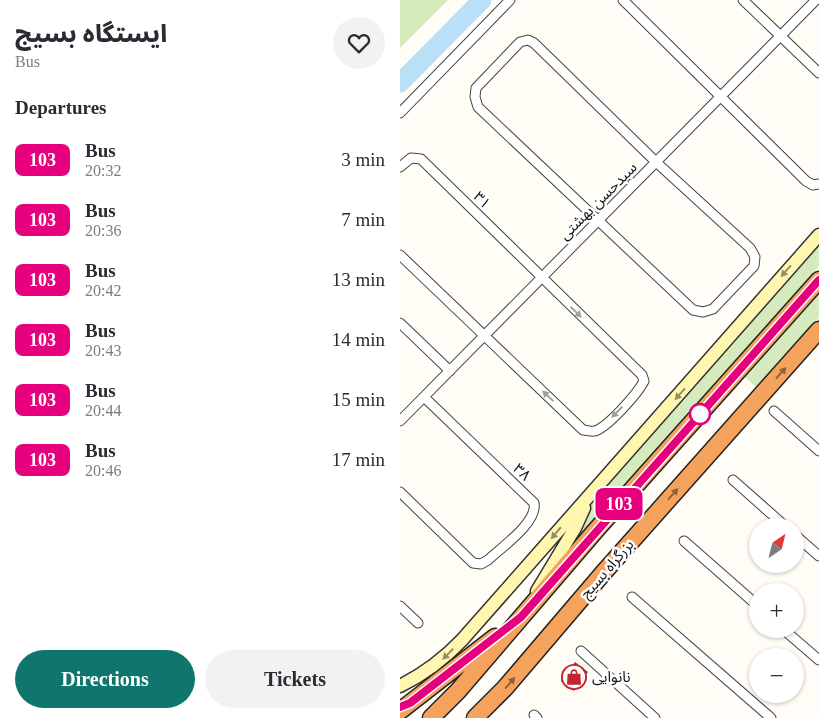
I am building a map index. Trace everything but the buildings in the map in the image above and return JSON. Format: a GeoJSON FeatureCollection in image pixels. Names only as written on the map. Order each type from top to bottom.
{"type":"FeatureCollection","features":[{"type":"Feature","properties":{"kind":"highway"},"geometry":{"type":"LineString","coordinates":[[431,718],[458,691],[521,617],[819,280]]}},
{"type":"Feature","properties":{"kind":"highway","name":"بزرگراه بسیج"},"geometry":{"type":"LineString","coordinates":[[475,718],[506,688],[610,564],[819,330]]}},
{"type":"Feature","properties":{"kind":"highway"},"geometry":{"type":"LineString","coordinates":[[403,707],[521,617]]}},
{"type":"Feature","properties":{"kind":"main road"},"geometry":{"type":"LineString","coordinates":[[400,686],[443,660],[496,604],[819,235]]}},
{"type":"Feature","properties":{"kind":"main road"},"geometry":{"type":"LineString","coordinates":[[521,617],[575,528],[589,496]]}},
{"type":"Feature","properties":{"kind":"street"},"geometry":{"type":"LineString","coordinates":[[400,113],[510,0]]}},
{"type":"Feature","properties":{"kind":"street"},"geometry":{"type":"LineString","coordinates":[[623,0],[806,180],[813,185],[819,184]]}},
{"type":"Feature","properties":{"kind":"street"},"geometry":{"type":"LineString","coordinates":[[743,0],[819,73]]}},
{"type":"Feature","properties":{"kind":"street","name":"سیدحسن بهشتی"},"geometry":{"type":"LineString","coordinates":[[400,421],[816,0]]}},
{"type":"Feature","properties":{"kind":"street"},"geometry":{"type":"LineString","coordinates":[[528,40],[534,43],[656,162],[750,248],[755,257],[754,266],[713,309],[704,312],[693,310],[478,107],[475,97],[476,88],[520,42],[528,40]]}},
{"type":"Feature","properties":{"kind":"street","name":"۳۱"},"geometry":{"type":"LineString","coordinates":[[400,167],[411,158],[421,159],[541,278],[642,374],[644,381],[640,390],[602,427],[593,432],[583,430],[484,336]]}},
{"type":"Feature","properties":{"kind":"street"},"geometry":{"type":"LineString","coordinates":[[400,255],[484,336]]}},
{"type":"Feature","properties":{"kind":"street"},"geometry":{"type":"LineString","coordinates":[[400,322],[450,370]]}},
{"type":"Feature","properties":{"kind":"street","name":"۳۸"},"geometry":{"type":"LineString","coordinates":[[400,492],[473,563],[481,564],[488,560],[532,520],[536,510],[534,502],[424,397]]}},
{"type":"Feature","properties":{"kind":"street"},"geometry":{"type":"LineString","coordinates":[[774,411],[819,451]]}},
{"type":"Feature","properties":{"kind":"street"},"geometry":{"type":"LineString","coordinates":[[733,480],[776,518]]}},
{"type":"Feature","properties":{"kind":"street"},"geometry":{"type":"LineString","coordinates":[[684,541],[749,598]]}},
{"type":"Feature","properties":{"kind":"street"},"geometry":{"type":"LineString","coordinates":[[804,543],[819,556]]}},
{"type":"Feature","properties":{"kind":"street"},"geometry":{"type":"LineString","coordinates":[[632,597],[771,718]]}},
{"type":"Feature","properties":{"kind":"street"},"geometry":{"type":"LineString","coordinates":[[400,606],[418,623]]}},
{"type":"Feature","properties":{"kind":"street"},"geometry":{"type":"LineString","coordinates":[[793,638],[819,660]]}},
{"type":"Feature","properties":{"kind":"street"},"geometry":{"type":"LineString","coordinates":[[581,651],[656,718]]}},
{"type":"Feature","properties":{"kind":"green space"},"geometry":{"type":"Polygon","coordinates":[[[400,0],[448,0],[400,48],[400,0]]]}},
{"type":"Feature","properties":{"kind":"green space"},"geometry":{"type":"Polygon","coordinates":[[[819,242],[819,266],[558,560],[595,496],[819,242]]]}},
{"type":"Feature","properties":{"kind":"green space"},"geometry":{"type":"Polygon","coordinates":[[[819,290],[819,318],[758,389],[745,377],[819,290]]]}},
{"type":"Feature","properties":{"kind":"waterway"},"geometry":{"type":"LineString","coordinates":[[400,83],[482,0]]}},
{"type":"Feature","properties":{"kind":"bus line","name":"103"},"geometry":{"type":"LineString","coordinates":[[400,707],[410,703],[521,617],[819,280]]}},
{"type":"Feature","properties":{"kind":"place","name":"نانوایی"},"geometry":{"type":"Point","coordinates":[574,677]}}]}
